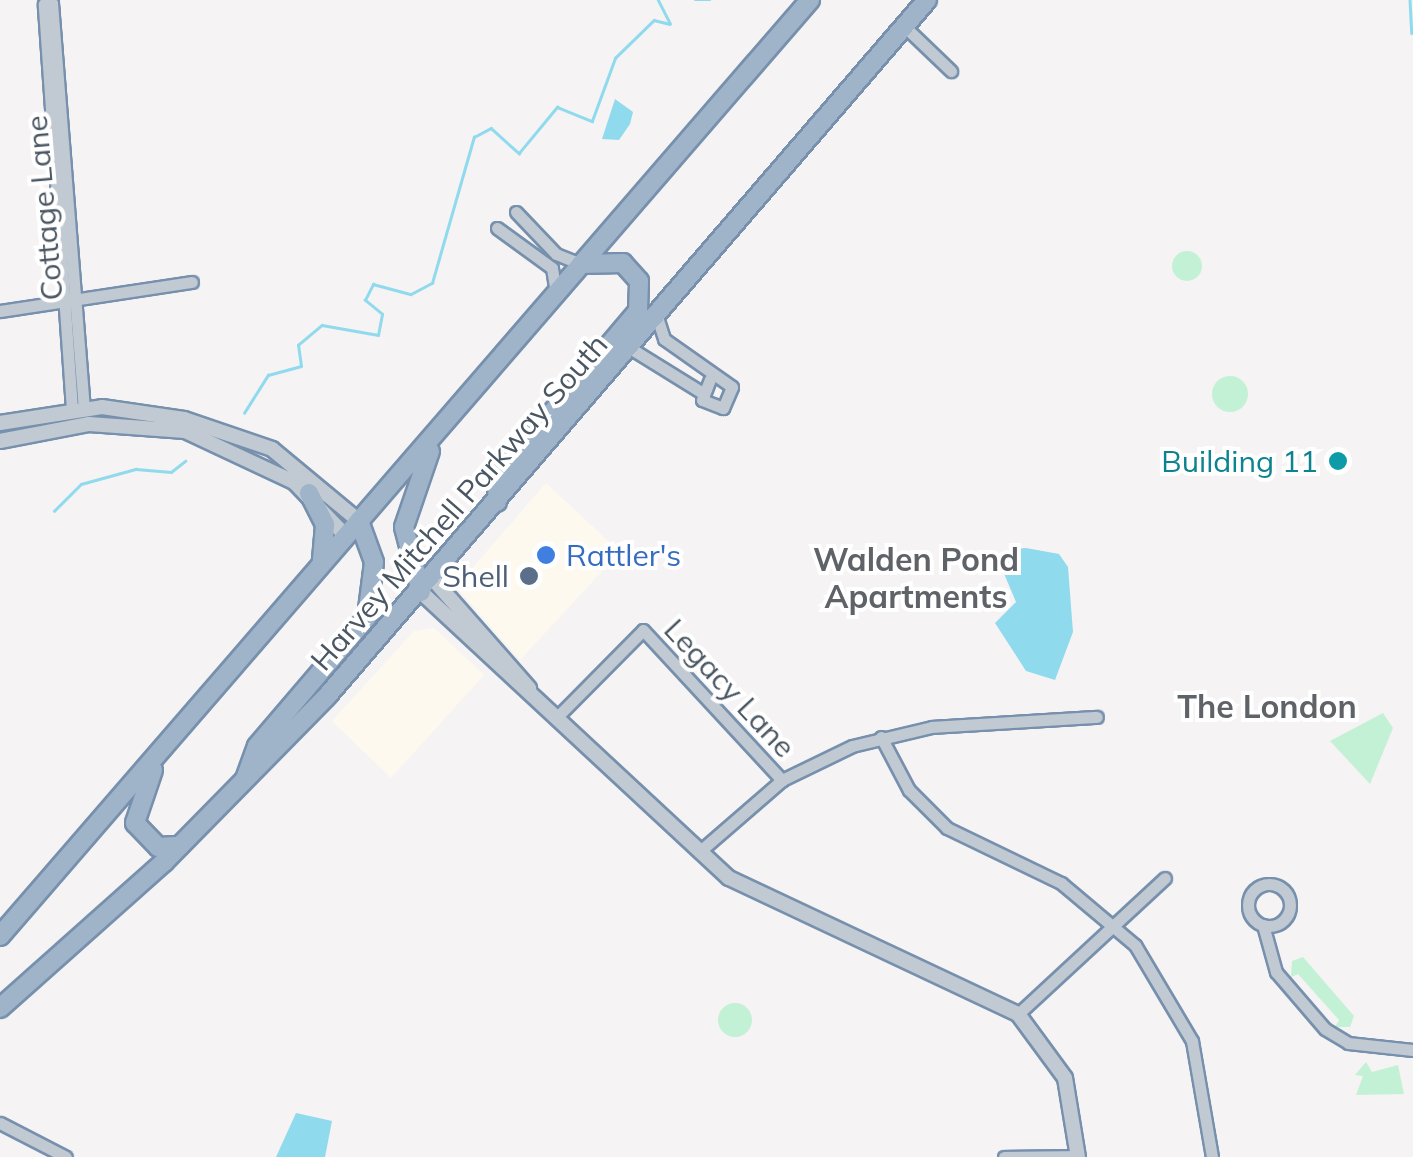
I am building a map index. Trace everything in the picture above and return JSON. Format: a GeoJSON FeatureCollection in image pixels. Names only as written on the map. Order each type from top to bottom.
{"type":"FeatureCollection","features":[{"type":"Feature","properties":{"kind":"highway","name":"Harvey Mitchell Parkway South"},"geometry":{"type":"LineString","coordinates":[[0,936],[810,0]]}},
{"type":"Feature","properties":{"kind":"highway","name":"Harvey Mitchell Parkway South"},"geometry":{"type":"LineString","coordinates":[[0,1008],[243,784],[426,585],[902,24],[927,0]]}},
{"type":"Feature","properties":{"kind":"highway"},"geometry":{"type":"LineString","coordinates":[[497,502],[498,476],[638,311],[638,281],[623,263],[595,257],[581,264]]}},
{"type":"Feature","properties":{"kind":"highway"},"geometry":{"type":"LineString","coordinates":[[426,585],[404,541],[407,498],[451,414]]}},
{"type":"Feature","properties":{"kind":"highway"},"geometry":{"type":"LineString","coordinates":[[309,493],[325,524],[322,564]]}},
{"type":"Feature","properties":{"kind":"highway"},"geometry":{"type":"LineString","coordinates":[[243,784],[257,746],[367,617],[375,572],[359,520]]}},
{"type":"Feature","properties":{"kind":"highway"},"geometry":{"type":"LineString","coordinates":[[164,746],[135,823],[158,847],[180,846]]}},
{"type":"Feature","properties":{"kind":"street","name":"Cottage Lane"},"geometry":{"type":"LineString","coordinates":[[48,4],[78,408]]}},
{"type":"Feature","properties":{"kind":"street"},"geometry":{"type":"LineString","coordinates":[[902,24],[951,71]]}},
{"type":"Feature","properties":{"kind":"street"},"geometry":{"type":"LineString","coordinates":[[516,212],[556,254],[581,264]]}},
{"type":"Feature","properties":{"kind":"street"},"geometry":{"type":"LineString","coordinates":[[496,228],[552,268],[556,292]]}},
{"type":"Feature","properties":{"kind":"street"},"geometry":{"type":"LineString","coordinates":[[0,311],[70,296],[192,282]]}},
{"type":"Feature","properties":{"kind":"street"},"geometry":{"type":"LineString","coordinates":[[630,348],[700,392],[715,410],[730,403],[732,387],[710,379],[664,338],[657,317]]}},
{"type":"Feature","properties":{"kind":"street"},"geometry":{"type":"LineString","coordinates":[[700,392],[710,379]]}},
{"type":"Feature","properties":{"kind":"street"},"geometry":{"type":"LineString","coordinates":[[0,422],[78,408],[152,412],[249,439],[318,480],[359,520]]}},
{"type":"Feature","properties":{"kind":"street"},"geometry":{"type":"LineString","coordinates":[[0,441],[89,424],[186,431],[309,493],[346,536]]}},
{"type":"Feature","properties":{"kind":"street"},"geometry":{"type":"LineString","coordinates":[[426,585],[535,697],[699,852],[773,906],[979,989],[1018,1014],[1065,1078],[1078,1156],[1004,1157]]}},
{"type":"Feature","properties":{"kind":"street","name":"Legacy Lane"},"geometry":{"type":"LineString","coordinates":[[557,717],[642,630],[782,780]]}},
{"type":"Feature","properties":{"kind":"street"},"geometry":{"type":"LineString","coordinates":[[699,852],[782,780],[882,737],[1097,717]]}},
{"type":"Feature","properties":{"kind":"street"},"geometry":{"type":"LineString","coordinates":[[882,737],[909,790],[947,828],[1061,884],[1113,921],[1180,1009],[1204,1076],[1212,1157]]}},
{"type":"Feature","properties":{"kind":"street"},"geometry":{"type":"LineString","coordinates":[[1018,1014],[1113,921],[1165,878]]}},
{"type":"Feature","properties":{"kind":"street"},"geometry":{"type":"LineString","coordinates":[[1263,925],[1276,972],[1325,1028],[1348,1044],[1413,1050]]}},
{"type":"Feature","properties":{"kind":"street"},"geometry":{"type":"LineString","coordinates":[[0,1124],[66,1157]]}},
{"type":"Feature","properties":{"kind":"shaded area"},"geometry":{"type":"Polygon","coordinates":[[[546,483],[620,552],[520,660],[456,587],[546,483]]]}},
{"type":"Feature","properties":{"kind":"shaded area"},"geometry":{"type":"Polygon","coordinates":[[[434,628],[484,675],[391,778],[332,721],[414,631],[434,628]]]}},
{"type":"Feature","properties":{"kind":"green space"},"geometry":{"type":"Polygon","coordinates":[[[1187,251],[1201,260],[1202,266],[1193,280],[1187,281],[1173,272],[1172,266],[1181,252],[1187,251]]]}},
{"type":"Feature","properties":{"kind":"green space"},"geometry":{"type":"Polygon","coordinates":[[[1230,376],[1242,382],[1248,394],[1242,406],[1230,412],[1218,406],[1212,394],[1218,382],[1230,376]]]}},
{"type":"Feature","properties":{"kind":"green space"},"geometry":{"type":"Polygon","coordinates":[[[1383,713],[1393,728],[1370,784],[1330,741],[1383,713]]]}},
{"type":"Feature","properties":{"kind":"green space"},"geometry":{"type":"Polygon","coordinates":[[[1303,957],[1354,1016],[1350,1027],[1335,1027],[1339,1020],[1298,974],[1291,977],[1292,961],[1303,957]]]}},
{"type":"Feature","properties":{"kind":"green space"},"geometry":{"type":"Polygon","coordinates":[[[735,1003],[747,1008],[752,1020],[747,1032],[735,1037],[723,1032],[718,1020],[723,1008],[735,1003]]]}},
{"type":"Feature","properties":{"kind":"green space"},"geometry":{"type":"Polygon","coordinates":[[[1366,1062],[1372,1072],[1398,1065],[1404,1094],[1356,1095],[1363,1076],[1355,1075],[1366,1062]]]}},
{"type":"Feature","properties":{"kind":"water"},"geometry":{"type":"Polygon","coordinates":[[[615,99],[633,112],[630,124],[619,140],[602,139],[615,99]]]}},
{"type":"Feature","properties":{"kind":"water"},"geometry":{"type":"Polygon","coordinates":[[[1026,548],[1059,554],[1068,567],[1073,632],[1055,680],[1026,671],[995,623],[1016,602],[1000,564],[1008,550],[1026,548]]]}},
{"type":"Feature","properties":{"kind":"water"},"geometry":{"type":"Polygon","coordinates":[[[296,1113],[332,1121],[325,1157],[276,1157],[296,1113]]]}},
{"type":"Feature","properties":{"kind":"waterway"},"geometry":{"type":"LineString","coordinates":[[244,413],[268,375],[301,366],[298,345],[322,325],[378,335],[382,314],[365,300],[373,284],[411,294],[432,283],[474,137],[491,128],[519,153],[557,107],[592,121],[615,58],[654,20],[670,24],[658,0]]}},
{"type":"Feature","properties":{"kind":"waterway"},"geometry":{"type":"LineString","coordinates":[[695,0],[710,0]]}},
{"type":"Feature","properties":{"kind":"waterway"},"geometry":{"type":"LineString","coordinates":[[1410,0],[1412,33]]}},
{"type":"Feature","properties":{"kind":"waterway"},"geometry":{"type":"LineString","coordinates":[[54,511],[81,484],[136,469],[171,472],[185,461]]}},
{"type":"Feature","properties":{"kind":"place","name":"Building 11"},"geometry":{"type":"Point","coordinates":[1338,461]}},
{"type":"Feature","properties":{"kind":"place","name":"Rattler's"},"geometry":{"type":"Point","coordinates":[546,555]}},
{"type":"Feature","properties":{"kind":"place","name":"Shell"},"geometry":{"type":"Point","coordinates":[529,576]}},
{"type":"Feature","properties":{"kind":"district","name":"Walden Pond Apartments"},"geometry":{"type":"Point","coordinates":[916,578]}},
{"type":"Feature","properties":{"kind":"district","name":"The London"},"geometry":{"type":"Point","coordinates":[1267,706]}}]}
